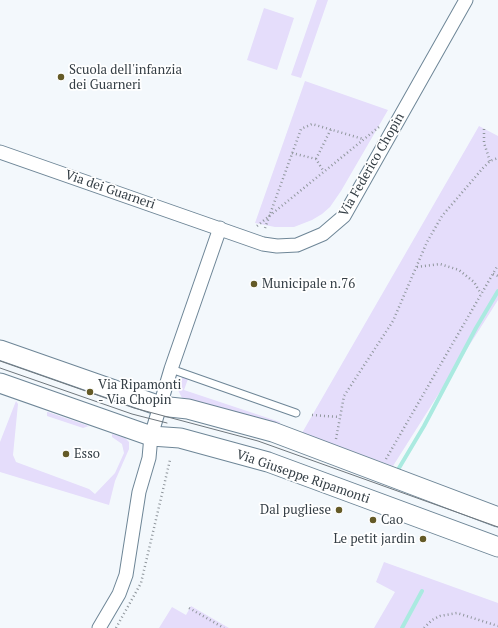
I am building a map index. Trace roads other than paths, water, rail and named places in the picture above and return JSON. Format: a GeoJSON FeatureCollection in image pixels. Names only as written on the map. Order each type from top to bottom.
{"type":"FeatureCollection","features":[{"type":"Feature","properties":{"kind":"street","name":"Via Federico Chopin"},"geometry":{"type":"LineString","coordinates":[[220,228],[263,244],[291,246],[323,234],[340,221],[466,0]]}},
{"type":"Feature","properties":{"kind":"street","name":"Via dei Guarneri"},"geometry":{"type":"LineString","coordinates":[[0,152],[220,228]]}},
{"type":"Feature","properties":{"kind":"street"},"geometry":{"type":"LineString","coordinates":[[99,628],[119,594],[126,575],[139,492],[149,458],[151,436],[171,369],[220,228]]}},
{"type":"Feature","properties":{"kind":"street"},"geometry":{"type":"LineString","coordinates":[[0,350],[160,406],[188,409],[273,432],[498,517]]}},
{"type":"Feature","properties":{"kind":"street","name":"Via Giuseppe Ripamonti"},"geometry":{"type":"LineString","coordinates":[[0,383],[151,436],[180,438],[268,462],[498,547]]}},
{"type":"Feature","properties":{"kind":"lane"},"geometry":{"type":"LineString","coordinates":[[171,369],[296,413]]}},
{"type":"Feature","properties":{"kind":"waterway"},"geometry":{"type":"LineString","coordinates":[[399,468],[424,426],[476,328],[498,291]]}},
{"type":"Feature","properties":{"kind":"waterway"},"geometry":{"type":"LineString","coordinates":[[402,628],[422,591]]}},
{"type":"Feature","properties":{"kind":"tram line"},"geometry":{"type":"LineString","coordinates":[[0,361],[134,408],[258,441],[498,527]]}},
{"type":"Feature","properties":{"kind":"tram line"},"geometry":{"type":"LineString","coordinates":[[0,368],[132,414],[167,423]]}},
{"type":"Feature","properties":{"kind":"place","name":"Scuola dell'infanzia dei Guarneri"},"geometry":{"type":"Point","coordinates":[61,77]}},
{"type":"Feature","properties":{"kind":"place","name":"Municipale n.76"},"geometry":{"type":"Point","coordinates":[254,284]}},
{"type":"Feature","properties":{"kind":"place","name":"Via Ripamonti - Via Chopin"},"geometry":{"type":"Point","coordinates":[90,392]}},
{"type":"Feature","properties":{"kind":"place","name":"Esso"},"geometry":{"type":"Point","coordinates":[66,454]}},
{"type":"Feature","properties":{"kind":"place","name":"Dal pugliese"},"geometry":{"type":"Point","coordinates":[339,510]}},
{"type":"Feature","properties":{"kind":"place","name":"Cao"},"geometry":{"type":"Point","coordinates":[373,520]}},
{"type":"Feature","properties":{"kind":"place","name":"Le petit jardin"},"geometry":{"type":"Point","coordinates":[423,539]}}]}
